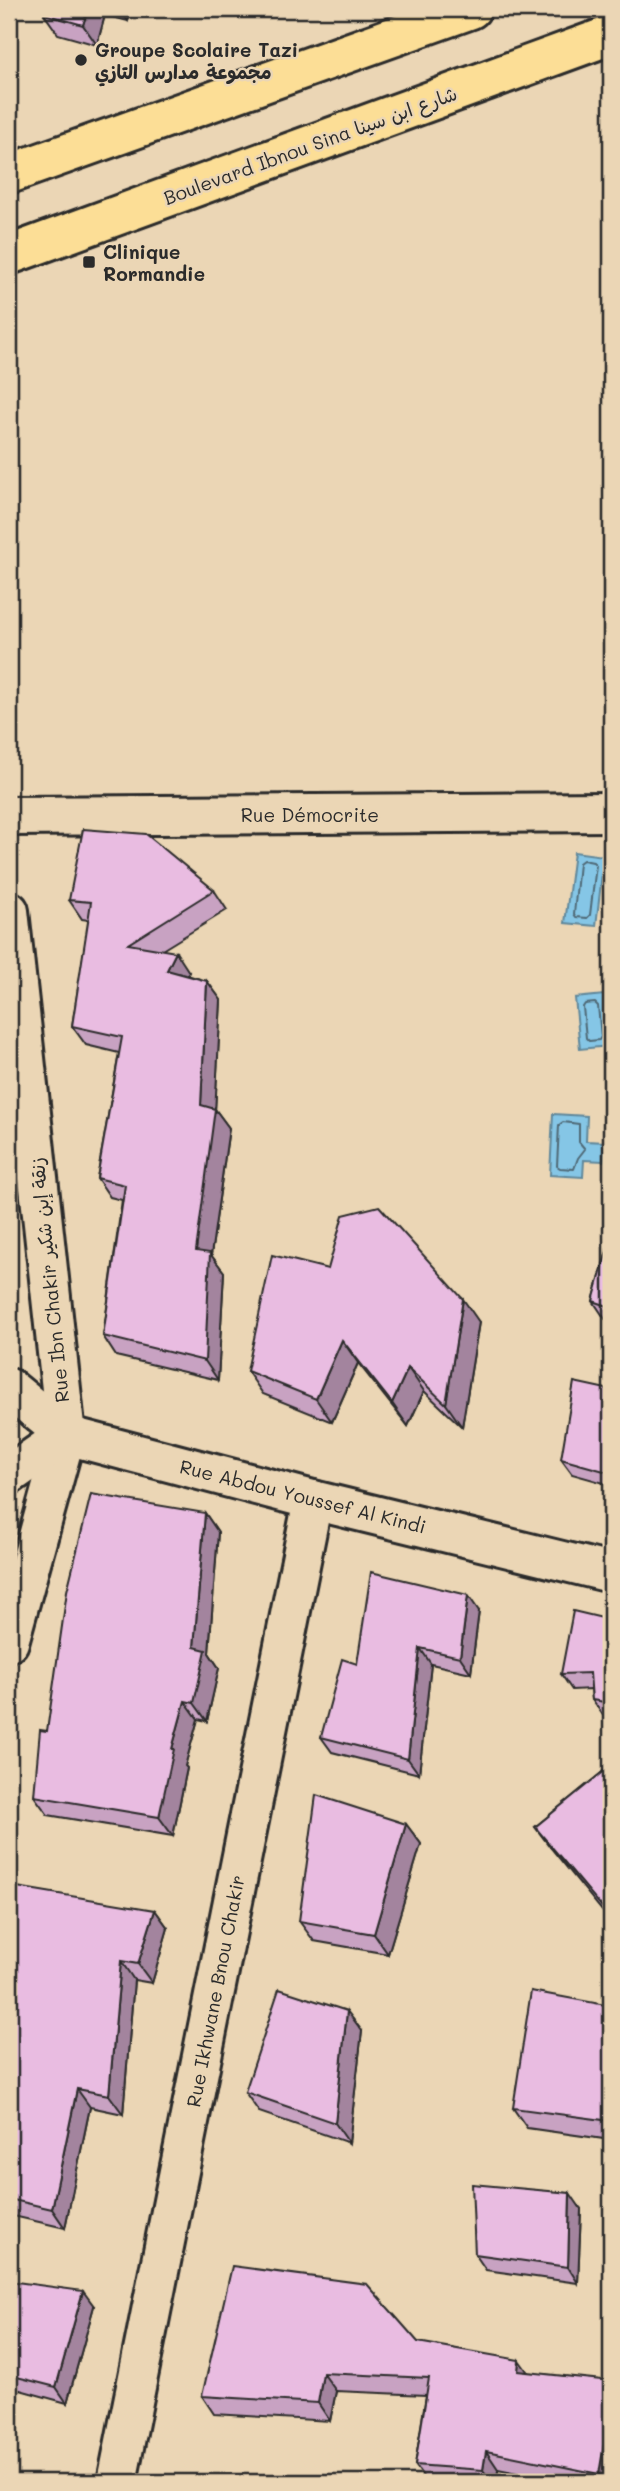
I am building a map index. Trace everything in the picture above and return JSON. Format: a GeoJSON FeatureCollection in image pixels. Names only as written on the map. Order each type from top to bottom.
{"type":"FeatureCollection","features":[{"type":"Feature","properties":{"kind":"main road"},"geometry":{"type":"LineString","coordinates":[[9,174],[471,9]]}},
{"type":"Feature","properties":{"kind":"main road","name":"Boulevard Ibnou Sina شارع ابن سينا"},"geometry":{"type":"LineString","coordinates":[[9,255],[611,35]]}},
{"type":"Feature","properties":{"kind":"street","name":"Rue Démocrite"},"geometry":{"type":"LineString","coordinates":[[9,816],[611,812]]}},
{"type":"Feature","properties":{"kind":"street","name":"Rue Ibn Chakir زنقة إبن شكير"},"geometry":{"type":"LineString","coordinates":[[9,911],[66,1435],[9,1642]]}},
{"type":"Feature","properties":{"kind":"street","name":"Rue Abdou Youssef Al Kindi"},"geometry":{"type":"LineString","coordinates":[[9,1388],[66,1435],[313,1500],[611,1573]]}},
{"type":"Feature","properties":{"kind":"street"},"geometry":{"type":"LineString","coordinates":[[9,1475],[66,1435]]}},
{"type":"Feature","properties":{"kind":"street","name":"Rue Ikhwane Bnou Chakir"},"geometry":{"type":"LineString","coordinates":[[117,2482],[313,1500]]}},
{"type":"Feature","properties":{"kind":"water"},"geometry":{"type":"Polygon","coordinates":[[[574,852],[604,856],[596,926],[565,923],[574,852]]]}},
{"type":"Feature","properties":{"kind":"water"},"geometry":{"type":"Polygon","coordinates":[[[604,995],[609,1046],[580,1049],[575,998],[604,995]]]}},
{"type":"Feature","properties":{"kind":"water"},"geometry":{"type":"Polygon","coordinates":[[[553,1114],[587,1116],[586,1141],[605,1142],[603,1161],[584,1160],[583,1177],[550,1175],[553,1114]]]}},
{"type":"Feature","properties":{"kind":"building"},"geometry":{"type":"Polygon","coordinates":[[[46,9],[88,9],[83,25],[44,14],[46,9]]]}},
{"type":"Feature","properties":{"kind":"building"},"geometry":{"type":"Polygon","coordinates":[[[83,829],[146,834],[214,890],[128,944],[176,952],[167,970],[207,981],[201,1105],[215,1109],[196,1251],[210,1253],[205,1361],[103,1336],[125,1185],[97,1178],[122,1037],[72,1026],[91,902],[69,900],[83,829]]]}},
{"type":"Feature","properties":{"kind":"building"},"geometry":{"type":"Polygon","coordinates":[[[379,1206],[463,1299],[446,1404],[408,1368],[392,1403],[342,1340],[316,1399],[247,1371],[272,1255],[328,1269],[343,1215],[379,1206]]]}},
{"type":"Feature","properties":{"kind":"building"},"geometry":{"type":"Polygon","coordinates":[[[611,1237],[611,1307],[593,1301],[611,1237]]]}},
{"type":"Feature","properties":{"kind":"building"},"geometry":{"type":"Polygon","coordinates":[[[574,1382],[611,1390],[611,1473],[561,1459],[574,1382]]]}},
{"type":"Feature","properties":{"kind":"building"},"geometry":{"type":"Polygon","coordinates":[[[91,1494],[205,1513],[194,1647],[206,1650],[194,1703],[185,1701],[172,1749],[159,1817],[34,1796],[40,1730],[47,1731],[67,1591],[91,1494]]]}},
{"type":"Feature","properties":{"kind":"building"},"geometry":{"type":"Polygon","coordinates":[[[371,1572],[468,1595],[460,1657],[420,1648],[408,1759],[321,1737],[342,1659],[357,1664],[371,1572]]]}},
{"type":"Feature","properties":{"kind":"building"},"geometry":{"type":"Polygon","coordinates":[[[573,1611],[611,1620],[611,1703],[592,1700],[590,1673],[561,1674],[573,1611]]]}},
{"type":"Feature","properties":{"kind":"building"},"geometry":{"type":"Polygon","coordinates":[[[611,1765],[611,1910],[607,1913],[535,1827],[611,1765]]]}},
{"type":"Feature","properties":{"kind":"building"},"geometry":{"type":"Polygon","coordinates":[[[316,1795],[406,1824],[374,1934],[299,1921],[316,1795]]]}},
{"type":"Feature","properties":{"kind":"building"},"geometry":{"type":"Polygon","coordinates":[[[17,1887],[155,1910],[138,1964],[121,1961],[109,2095],[77,2089],[52,2209],[9,2199],[9,1913],[17,1887]]]}},
{"type":"Feature","properties":{"kind":"building"},"geometry":{"type":"Polygon","coordinates":[[[279,1989],[347,2011],[335,2123],[245,2092],[279,1989]]]}},
{"type":"Feature","properties":{"kind":"building"},"geometry":{"type":"Polygon","coordinates":[[[531,1991],[611,2006],[611,2121],[513,2108],[531,1991]]]}},
{"type":"Feature","properties":{"kind":"building"},"geometry":{"type":"Polygon","coordinates":[[[472,2184],[570,2193],[568,2267],[475,2254],[472,2184]]]}},
{"type":"Feature","properties":{"kind":"building"},"geometry":{"type":"Polygon","coordinates":[[[232,2266],[367,2284],[418,2342],[519,2360],[518,2371],[611,2381],[611,2403],[599,2474],[486,2451],[483,2470],[415,2465],[429,2378],[323,2373],[318,2403],[202,2396],[232,2266]]]}},
{"type":"Feature","properties":{"kind":"building"},"geometry":{"type":"Polygon","coordinates":[[[9,2281],[83,2291],[56,2387],[9,2375],[9,2281]]]}},
{"type":"Feature","properties":{"kind":"place","name":"Groupe Scolaire Tazi مجموعة مدارس التازي"},"geometry":{"type":"Point","coordinates":[81,60]}},
{"type":"Feature","properties":{"kind":"place","name":"Clinique Rormandie"},"geometry":{"type":"Point","coordinates":[89,262]}}]}
